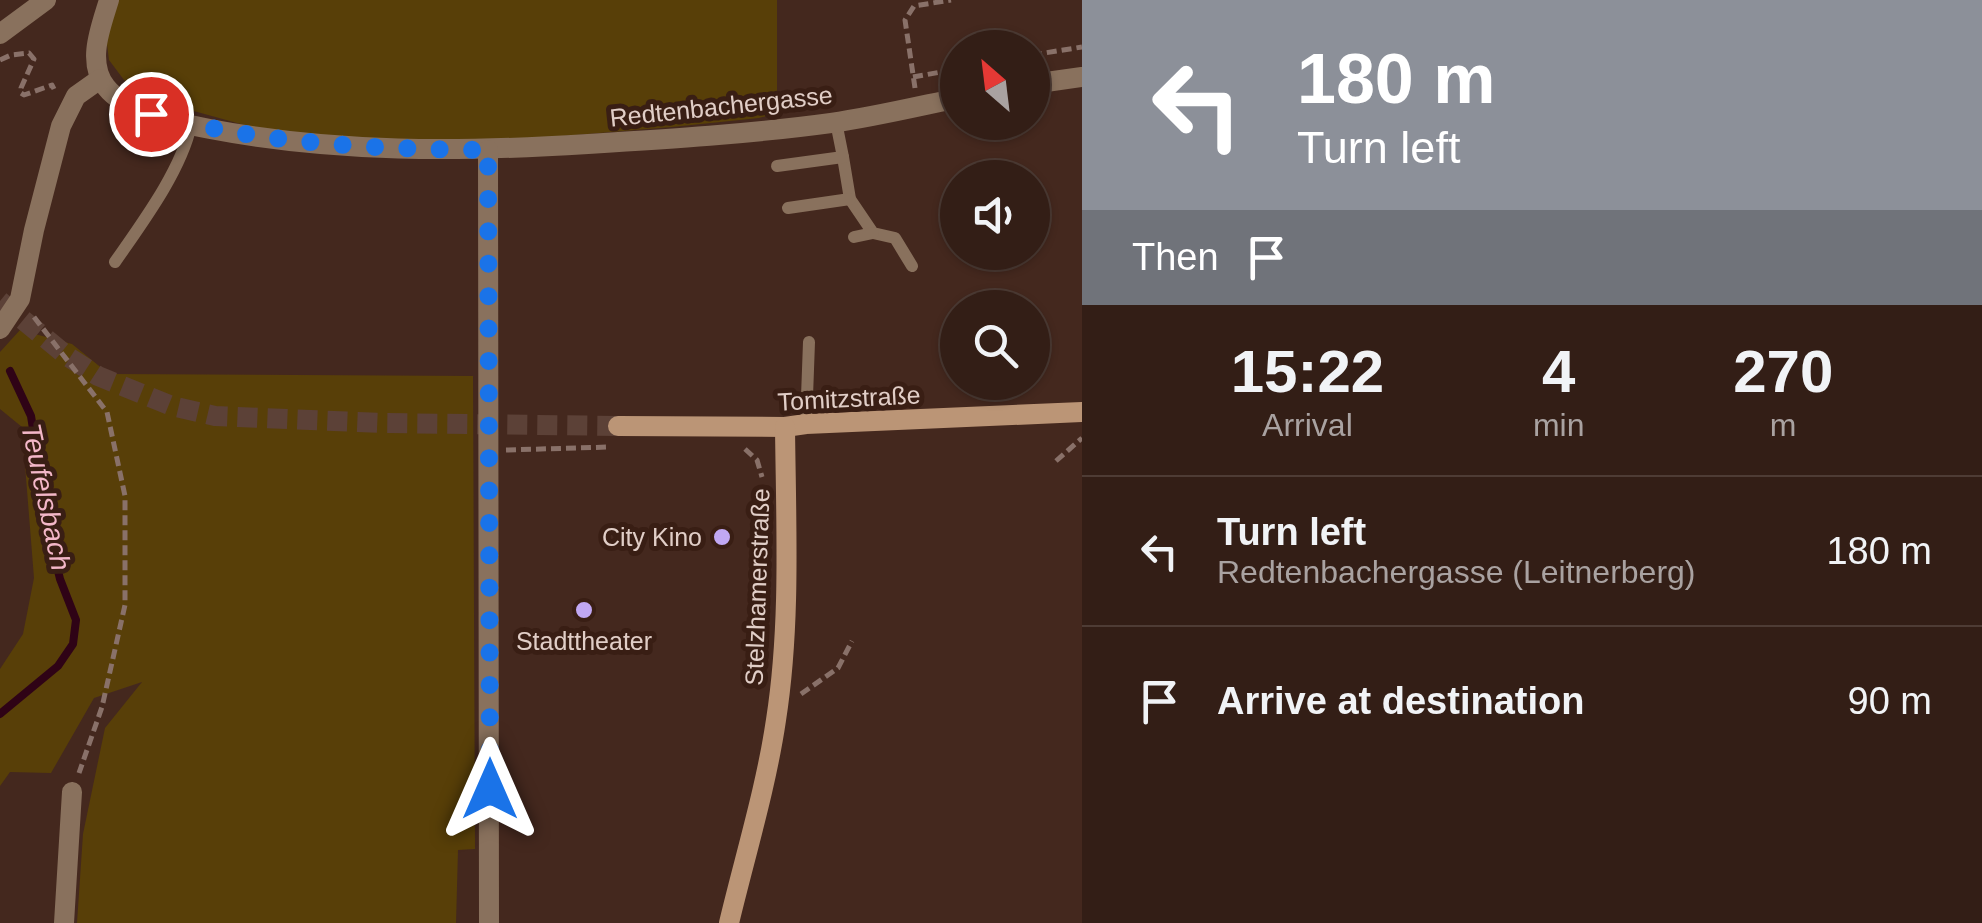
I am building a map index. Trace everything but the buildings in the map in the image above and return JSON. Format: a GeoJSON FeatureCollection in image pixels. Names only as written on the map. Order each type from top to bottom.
{"type":"FeatureCollection","features":[{"type":"Feature","properties":{"kind":"street"},"geometry":{"type":"LineString","coordinates":[[0,34],[46,0]]}},
{"type":"Feature","properties":{"kind":"street"},"geometry":{"type":"LineString","coordinates":[[0,330],[20,299],[61,126],[76,96],[100,79],[96,51],[109,0]]}},
{"type":"Feature","properties":{"kind":"street"},"geometry":{"type":"LineString","coordinates":[[1050,81],[1082,77]]}},
{"type":"Feature","properties":{"kind":"street","name":"Redtenbachergasse"},"geometry":{"type":"LineString","coordinates":[[100,79],[127,105],[192,125],[312,144],[398,149],[488,150],[760,132],[940,102]]}},
{"type":"Feature","properties":{"kind":"street"},"geometry":{"type":"LineString","coordinates":[[488,150],[490,923]]}},
{"type":"Feature","properties":{"kind":"street","name":"Tomitzstraße"},"geometry":{"type":"LineString","coordinates":[[618,426],[785,427],[1082,412]]}},
{"type":"Feature","properties":{"kind":"street","name":"Stelzhamerstraße"},"geometry":{"type":"LineString","coordinates":[[729,923],[776,722],[785,634],[785,427]]}},
{"type":"Feature","properties":{"kind":"street"},"geometry":{"type":"LineString","coordinates":[[64,923],[72,792]]}},
{"type":"Feature","properties":{"kind":"lane"},"geometry":{"type":"LineString","coordinates":[[836,122],[850,199],[873,233]]}},
{"type":"Feature","properties":{"kind":"lane"},"geometry":{"type":"LineString","coordinates":[[115,262],[146,218],[187,146],[192,125]]}},
{"type":"Feature","properties":{"kind":"lane"},"geometry":{"type":"LineString","coordinates":[[777,166],[843,157]]}},
{"type":"Feature","properties":{"kind":"lane"},"geometry":{"type":"LineString","coordinates":[[788,208],[850,199]]}},
{"type":"Feature","properties":{"kind":"lane"},"geometry":{"type":"LineString","coordinates":[[854,236],[873,233],[895,238],[912,266]]}},
{"type":"Feature","properties":{"kind":"lane"},"geometry":{"type":"LineString","coordinates":[[806,424],[809,342]]}},
{"type":"Feature","properties":{"kind":"path"},"geometry":{"type":"LineString","coordinates":[[940,72],[913,77],[904,20],[914,6],[950,0]]}},
{"type":"Feature","properties":{"kind":"path"},"geometry":{"type":"LineString","coordinates":[[1050,52],[1082,46]]}},
{"type":"Feature","properties":{"kind":"path"},"geometry":{"type":"LineString","coordinates":[[0,60],[11,55],[29,54],[34,58],[21,93],[52,85],[53,104]]}},
{"type":"Feature","properties":{"kind":"path"},"geometry":{"type":"LineString","coordinates":[[20,299],[107,412],[125,496],[124,605],[102,707],[72,792]]}},
{"type":"Feature","properties":{"kind":"path"},"geometry":{"type":"LineString","coordinates":[[1056,462],[1082,438]]}},
{"type":"Feature","properties":{"kind":"path"},"geometry":{"type":"LineString","coordinates":[[521,449],[611,446]]}},
{"type":"Feature","properties":{"kind":"path"},"geometry":{"type":"LineString","coordinates":[[742,446],[757,460],[762,476]]}},
{"type":"Feature","properties":{"kind":"path"},"geometry":{"type":"LineString","coordinates":[[779,693],[802,694],[838,668],[852,641]]}},
{"type":"Feature","properties":{"kind":"shaded area"},"geometry":{"type":"Polygon","coordinates":[[[116,0],[777,0],[777,113],[672,127],[464,144],[262,130],[154,100],[124,80],[109,60],[107,44],[116,0]]]}},
{"type":"Feature","properties":{"kind":"shaded area"},"geometry":{"type":"Polygon","coordinates":[[[20,330],[72,344],[109,374],[473,376],[475,849],[458,850],[456,923],[77,923],[83,834],[105,728],[142,682],[94,698],[51,773],[10,772],[0,786],[0,669],[23,634],[34,578],[22,427],[0,409],[0,352],[20,330]]]}},
{"type":"Feature","properties":{"kind":"waterway","name":"Teufelsbach"},"geometry":{"type":"LineString","coordinates":[[0,714],[58,666],[73,644],[76,620],[51,542],[31,416],[10,371]]}},
{"type":"Feature","properties":{"kind":"tunnel"},"geometry":{"type":"LineString","coordinates":[[0,301],[98,376],[172,406],[215,416],[618,426]]}},
{"type":"Feature","properties":{"kind":"place","name":"City Kino"},"geometry":{"type":"Point","coordinates":[722,537]}},
{"type":"Feature","properties":{"kind":"place","name":"Stadttheater"},"geometry":{"type":"Point","coordinates":[584,610]}},
{"type":"Feature","properties":{"kind":"route"},"geometry":{"type":"LineString","coordinates":[[151,114],[246,136],[312,144],[488,150],[490,789]]}}]}
